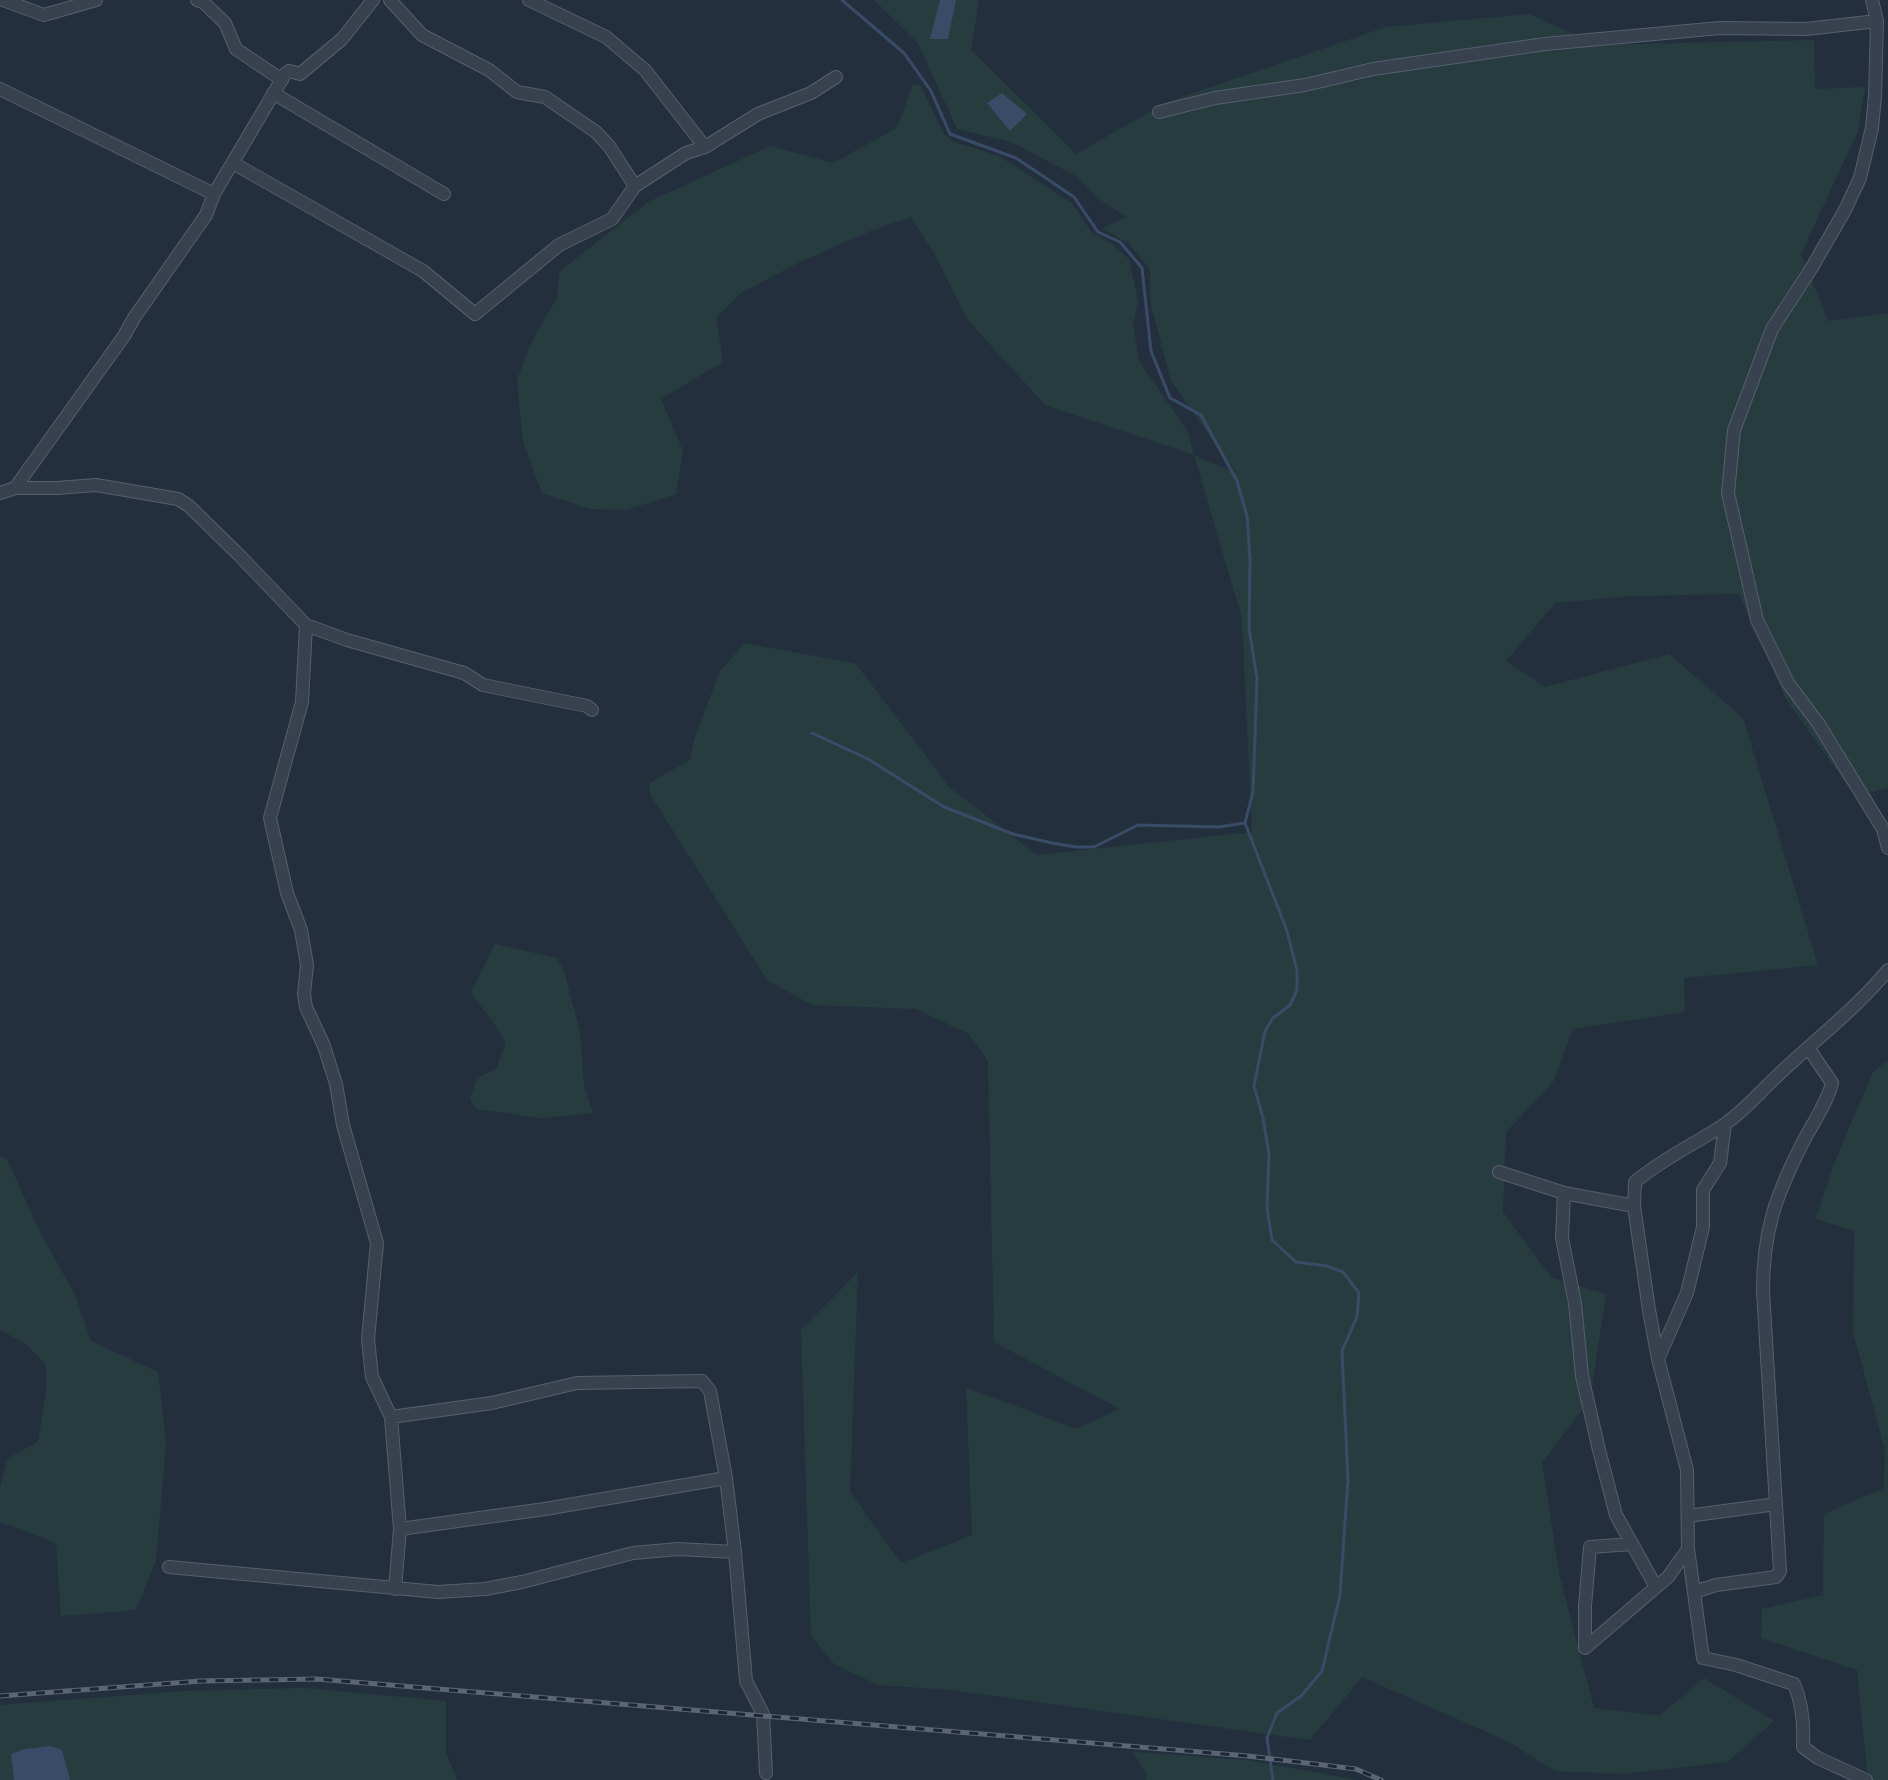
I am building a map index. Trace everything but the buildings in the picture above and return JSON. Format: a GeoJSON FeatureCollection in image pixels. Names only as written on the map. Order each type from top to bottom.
{"type":"FeatureCollection","features":[{"type":"Feature","properties":{"kind":"street"},"geometry":{"type":"LineString","coordinates":[[3,0],[44,15],[96,0]]}},
{"type":"Feature","properties":{"kind":"street"},"geometry":{"type":"LineString","coordinates":[[197,0],[203,2],[225,23],[236,49],[282,80]]}},
{"type":"Feature","properties":{"kind":"street"},"geometry":{"type":"LineString","coordinates":[[15,488],[124,336],[134,318],[206,214],[214,194],[282,80],[289,71],[300,74],[338,43],[374,0]]}},
{"type":"Feature","properties":{"kind":"street"},"geometry":{"type":"LineString","coordinates":[[390,0],[422,35],[489,70],[517,92],[545,97],[596,132],[609,146],[635,186]]}},
{"type":"Feature","properties":{"kind":"street"},"geometry":{"type":"LineString","coordinates":[[530,0],[606,37],[645,70],[705,147]]}},
{"type":"Feature","properties":{"kind":"street"},"geometry":{"type":"LineString","coordinates":[[1872,0],[1877,21],[1872,128],[1860,178],[1835,227],[1772,330],[1734,430],[1728,493],[1757,620],[1788,682],[1818,723],[1883,829],[1888,848]]}},
{"type":"Feature","properties":{"kind":"street"},"geometry":{"type":"LineString","coordinates":[[1159,112],[1215,98],[1304,85],[1373,69],[1545,44],[1720,28],[1806,29],[1877,21]]}},
{"type":"Feature","properties":{"kind":"street"},"geometry":{"type":"LineString","coordinates":[[233,162],[423,271],[475,314],[559,244],[612,219],[635,186],[686,153],[705,147],[758,114],[811,93],[836,77]]}},
{"type":"Feature","properties":{"kind":"street"},"geometry":{"type":"LineString","coordinates":[[0,89],[214,194]]}},
{"type":"Feature","properties":{"kind":"street"},"geometry":{"type":"LineString","coordinates":[[274,93],[444,194]]}},
{"type":"Feature","properties":{"kind":"street"},"geometry":{"type":"LineString","coordinates":[[0,493],[15,488],[58,488],[96,485],[184,502],[240,556],[306,625],[347,640],[464,673],[483,686],[588,706],[592,710]]}},
{"type":"Feature","properties":{"kind":"street"},"geometry":{"type":"LineString","coordinates":[[306,625],[302,702],[270,818],[288,892],[301,930],[307,965],[304,994],[306,1007],[324,1046],[333,1075],[343,1125],[377,1242],[368,1339],[372,1377],[391,1417],[400,1529],[395,1589]]}},
{"type":"Feature","properties":{"kind":"street"},"geometry":{"type":"LineString","coordinates":[[1866,1780],[1818,1758],[1803,1747],[1804,1729],[1794,1684],[1736,1665],[1703,1658],[1688,1549],[1687,1470],[1658,1359],[1634,1206],[1635,1182],[1676,1152],[1725,1124],[1752,1104],[1774,1078],[1855,1007],[1888,970]]}},
{"type":"Feature","properties":{"kind":"street"},"geometry":{"type":"LineString","coordinates":[[1694,1592],[1716,1585],[1776,1578],[1779,1575],[1763,1257],[1778,1193],[1832,1083],[1809,1048]]}},
{"type":"Feature","properties":{"kind":"street"},"geometry":{"type":"LineString","coordinates":[[1658,1359],[1688,1293],[1703,1227],[1703,1190],[1720,1163],[1725,1124]]}},
{"type":"Feature","properties":{"kind":"street"},"geometry":{"type":"LineString","coordinates":[[1499,1172],[1564,1193],[1634,1206]]}},
{"type":"Feature","properties":{"kind":"street"},"geometry":{"type":"LineString","coordinates":[[1564,1193],[1562,1238],[1575,1303],[1582,1376],[1614,1506],[1632,1544],[1656,1587]]}},
{"type":"Feature","properties":{"kind":"street"},"geometry":{"type":"LineString","coordinates":[[391,1417],[492,1403],[577,1383],[702,1381],[710,1391],[726,1478],[735,1552],[746,1680],[763,1714],[766,1773]]}},
{"type":"Feature","properties":{"kind":"street"},"geometry":{"type":"LineString","coordinates":[[400,1529],[545,1509],[726,1478]]}},
{"type":"Feature","properties":{"kind":"street"},"geometry":{"type":"LineString","coordinates":[[1688,1516],[1776,1504]]}},
{"type":"Feature","properties":{"kind":"street"},"geometry":{"type":"LineString","coordinates":[[1632,1544],[1590,1547],[1585,1606],[1585,1648],[1668,1577],[1688,1549]]}},
{"type":"Feature","properties":{"kind":"street"},"geometry":{"type":"LineString","coordinates":[[169,1567],[438,1592],[485,1589],[632,1554],[678,1549],[735,1552]]}},
{"type":"Feature","properties":{"kind":"green space"},"geometry":{"type":"Polygon","coordinates":[[[874,0],[979,0],[971,50],[1076,154],[1167,102],[1386,27],[1529,14],[1597,45],[1814,40],[1815,89],[1865,87],[1858,131],[1801,254],[1828,321],[1888,313],[1888,788],[1855,796],[1786,699],[1739,594],[1631,596],[1555,603],[1506,661],[1545,687],[1669,654],[1743,718],[1818,965],[1684,978],[1685,1012],[1573,1029],[1553,1082],[1506,1132],[1503,1212],[1552,1278],[1606,1294],[1590,1400],[1542,1463],[1560,1578],[1594,1708],[1659,1716],[1704,1678],[1774,1721],[1727,1762],[1622,1774],[1555,1771],[1507,1741],[1362,1677],[1310,1740],[952,1690],[878,1685],[834,1664],[811,1635],[801,1330],[858,1272],[850,1492],[901,1563],[972,1535],[966,1387],[1076,1429],[1120,1409],[994,1342],[988,1061],[969,1034],[916,1009],[812,1005],[767,980],[650,794],[649,783],[690,760],[695,737],[720,671],[745,643],[856,664],[949,787],[1037,855],[1252,832],[1242,618],[1194,455],[1236,473],[1171,381],[1150,301],[1150,269],[1129,244],[1102,228],[1127,217],[1099,199],[1076,176],[1011,142],[957,129],[918,43],[874,0]]]}},
{"type":"Feature","properties":{"kind":"green space"},"geometry":{"type":"Polygon","coordinates":[[[913,84],[921,86],[944,134],[954,142],[999,156],[1072,203],[1091,231],[1112,244],[1129,259],[1138,301],[1133,324],[1139,361],[1188,432],[1194,455],[1045,405],[967,319],[934,253],[911,217],[868,232],[802,261],[741,293],[716,318],[723,362],[661,399],[683,451],[676,494],[626,510],[590,509],[542,493],[523,442],[517,380],[531,343],[557,298],[559,272],[648,202],[770,146],[833,163],[897,128],[913,84]]]}},
{"type":"Feature","properties":{"kind":"green space"},"geometry":{"type":"Polygon","coordinates":[[[495,944],[557,958],[564,972],[580,1032],[584,1086],[593,1113],[541,1118],[477,1109],[470,1099],[477,1078],[496,1069],[506,1043],[471,992],[495,944]]]}},
{"type":"Feature","properties":{"kind":"green space"},"geometry":{"type":"Polygon","coordinates":[[[1888,1060],[1888,1780],[1868,1780],[1857,1670],[1761,1638],[1762,1609],[1823,1595],[1824,1514],[1884,1488],[1885,1450],[1853,1332],[1854,1231],[1816,1219],[1837,1156],[1873,1072],[1888,1060]]]}},
{"type":"Feature","properties":{"kind":"green space"},"geometry":{"type":"Polygon","coordinates":[[[0,1157],[7,1159],[40,1232],[76,1297],[91,1341],[158,1372],[166,1442],[156,1561],[136,1610],[61,1616],[56,1543],[0,1522],[0,1488],[8,1458],[38,1442],[46,1394],[46,1365],[26,1344],[0,1330],[0,1157]]]}},
{"type":"Feature","properties":{"kind":"green space"},"geometry":{"type":"Polygon","coordinates":[[[303,1688],[446,1701],[446,1752],[456,1778],[459,1780],[0,1780],[0,1705],[185,1691],[303,1688]]]}},
{"type":"Feature","properties":{"kind":"green space"},"geometry":{"type":"Polygon","coordinates":[[[1133,1752],[1246,1760],[1358,1780],[1146,1780],[1147,1775],[1133,1752]]]}},
{"type":"Feature","properties":{"kind":"water"},"geometry":{"type":"Polygon","coordinates":[[[940,0],[956,0],[948,39],[930,39],[940,0]]]}},
{"type":"Feature","properties":{"kind":"water"},"geometry":{"type":"Polygon","coordinates":[[[1002,93],[1027,114],[1010,131],[987,103],[1002,93]]]}},
{"type":"Feature","properties":{"kind":"water"},"geometry":{"type":"Polygon","coordinates":[[[51,1746],[62,1750],[70,1780],[14,1780],[11,1754],[25,1749],[51,1746]]]}},
{"type":"Feature","properties":{"kind":"waterway"},"geometry":{"type":"LineString","coordinates":[[842,0],[904,53],[931,91],[950,134],[1016,158],[1074,197],[1098,232],[1120,242],[1142,268],[1151,351],[1170,398],[1201,415],[1237,481],[1247,516],[1250,559],[1249,628],[1257,679],[1253,792],[1245,823],[1287,931],[1297,970],[1297,990],[1290,1005],[1273,1018],[1265,1031],[1254,1086],[1263,1118],[1269,1154],[1267,1208],[1272,1240],[1296,1262],[1327,1266],[1343,1272],[1359,1293],[1357,1317],[1342,1351],[1348,1480],[1340,1595],[1322,1671],[1301,1696],[1277,1713],[1267,1738],[1273,1780]]}},
{"type":"Feature","properties":{"kind":"waterway"},"geometry":{"type":"LineString","coordinates":[[812,733],[868,759],[944,807],[1013,834],[1052,843],[1076,847],[1094,847],[1138,825],[1219,827],[1244,823]]}},
{"type":"Feature","properties":{"kind":"railway"},"geometry":{"type":"LineString","coordinates":[[0,1696],[201,1681],[317,1679],[1248,1756],[1356,1769],[1381,1780]]}}]}
